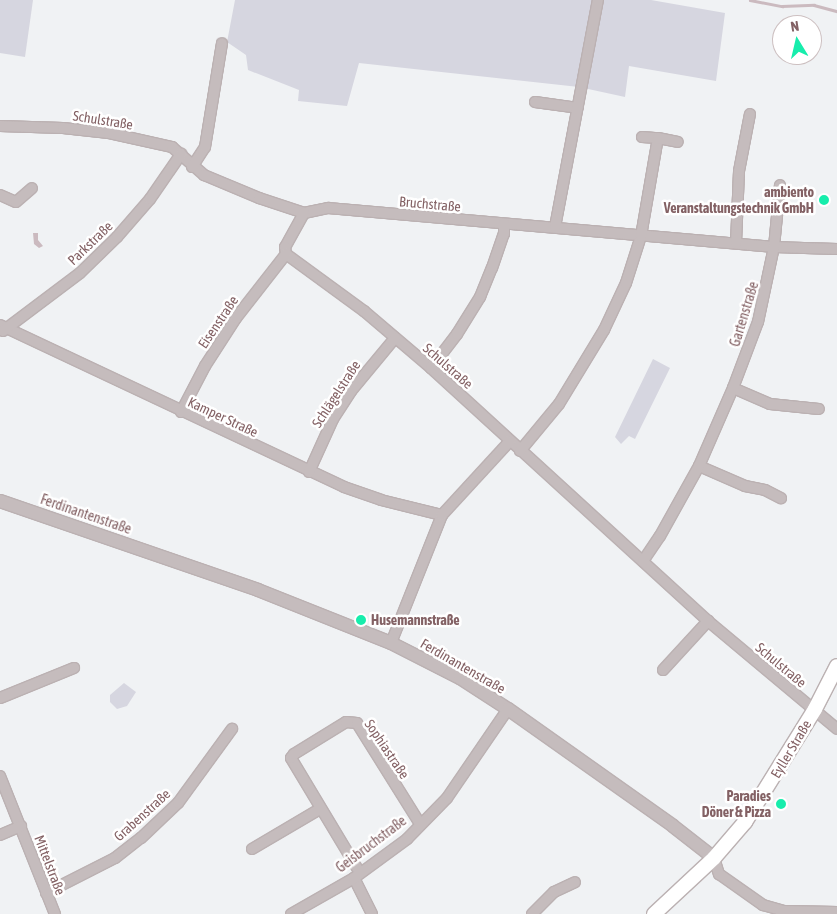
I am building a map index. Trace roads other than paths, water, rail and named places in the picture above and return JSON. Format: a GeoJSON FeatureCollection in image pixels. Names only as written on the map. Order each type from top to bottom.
{"type":"FeatureCollection","features":[{"type":"Feature","properties":{"kind":"main road","name":"Eyller Straße"},"geometry":{"type":"LineString","coordinates":[[654,914],[714,858],[745,822],[815,709],[837,666]]}},
{"type":"Feature","properties":{"kind":"street"},"geometry":{"type":"LineString","coordinates":[[555,227],[598,0]]}},
{"type":"Feature","properties":{"kind":"street"},"geometry":{"type":"LineString","coordinates":[[192,167],[205,147],[222,43]]}},
{"type":"Feature","properties":{"kind":"street"},"geometry":{"type":"LineString","coordinates":[[535,102],[578,108]]}},
{"type":"Feature","properties":{"kind":"street"},"geometry":{"type":"LineString","coordinates":[[736,243],[739,171],[750,114]]}},
{"type":"Feature","properties":{"kind":"street","name":"Schulstraße"},"geometry":{"type":"LineString","coordinates":[[0,126],[63,128],[109,133],[172,147],[192,167],[204,174],[259,198],[304,212]]}},
{"type":"Feature","properties":{"kind":"street"},"geometry":{"type":"LineString","coordinates":[[642,137],[678,142]]}},
{"type":"Feature","properties":{"kind":"street"},"geometry":{"type":"LineString","coordinates":[[520,451],[559,404],[604,330],[626,283],[641,236],[658,138]]}},
{"type":"Feature","properties":{"kind":"street","name":"Parkstraße"},"geometry":{"type":"LineString","coordinates":[[3,329],[80,273],[118,237],[150,199],[181,154]]}},
{"type":"Feature","properties":{"kind":"street"},"geometry":{"type":"LineString","coordinates":[[774,247],[780,185]]}},
{"type":"Feature","properties":{"kind":"street"},"geometry":{"type":"LineString","coordinates":[[0,195],[16,202],[32,188]]}},
{"type":"Feature","properties":{"kind":"street","name":"Bruchstraße"},"geometry":{"type":"LineString","coordinates":[[304,212],[328,208],[774,247],[837,249]]}},
{"type":"Feature","properties":{"kind":"street"},"geometry":{"type":"LineString","coordinates":[[286,254],[284,247],[304,212]]}},
{"type":"Feature","properties":{"kind":"street"},"geometry":{"type":"LineString","coordinates":[[431,368],[457,334],[480,297],[504,234],[504,224]]}},
{"type":"Feature","properties":{"kind":"street","name":"Gartenstraße"},"geometry":{"type":"LineString","coordinates":[[643,561],[660,536],[699,466],[734,388],[758,322],[774,247]]}},
{"type":"Feature","properties":{"kind":"street","name":"Schulstraße"},"geometry":{"type":"LineString","coordinates":[[286,254],[364,311],[431,368],[708,621],[837,729]]}},
{"type":"Feature","properties":{"kind":"street","name":"Eisenstraße"},"geometry":{"type":"LineString","coordinates":[[181,412],[205,366],[236,318],[286,254]]}},
{"type":"Feature","properties":{"kind":"street","name":"Kamper Straße"},"geometry":{"type":"LineString","coordinates":[[3,329],[309,472],[380,500],[442,515]]}},
{"type":"Feature","properties":{"kind":"street","name":"Schlägelstraße"},"geometry":{"type":"LineString","coordinates":[[309,472],[333,420],[351,391],[395,338]]}},
{"type":"Feature","properties":{"kind":"street"},"geometry":{"type":"LineString","coordinates":[[734,388],[770,404],[819,409]]}},
{"type":"Feature","properties":{"kind":"street"},"geometry":{"type":"LineString","coordinates":[[391,642],[442,515],[510,441]]}},
{"type":"Feature","properties":{"kind":"street"},"geometry":{"type":"LineString","coordinates":[[699,466],[745,486],[765,490],[781,498]]}},
{"type":"Feature","properties":{"kind":"street","name":"Ferdinantenstraße"},"geometry":{"type":"LineString","coordinates":[[0,501],[258,590],[391,642],[460,678],[508,708],[678,830],[714,858],[719,874],[763,906],[784,911],[837,912]]}},
{"type":"Feature","properties":{"kind":"street"},"geometry":{"type":"LineString","coordinates":[[663,670],[708,621]]}},
{"type":"Feature","properties":{"kind":"street"},"geometry":{"type":"LineString","coordinates":[[0,698],[74,668]]}},
{"type":"Feature","properties":{"kind":"street","name":"Geisbruchstraße"},"geometry":{"type":"LineString","coordinates":[[291,914],[357,875],[407,839],[447,798],[508,708]]}},
{"type":"Feature","properties":{"kind":"street","name":"Sophiastraße"},"geometry":{"type":"LineString","coordinates":[[372,914],[357,875],[291,758],[294,754],[346,722],[356,723],[420,824]]}},
{"type":"Feature","properties":{"kind":"street","name":"Grabenstraße"},"geometry":{"type":"LineString","coordinates":[[46,893],[115,858],[148,831],[178,803],[232,729]]}},
{"type":"Feature","properties":{"kind":"street","name":"Mittelstraße"},"geometry":{"type":"LineString","coordinates":[[0,776],[55,914]]}},
{"type":"Feature","properties":{"kind":"street"},"geometry":{"type":"LineString","coordinates":[[252,850],[320,809]]}},
{"type":"Feature","properties":{"kind":"street","name":"Mittelstraße"},"geometry":{"type":"LineString","coordinates":[[0,835],[21,826]]}},
{"type":"Feature","properties":{"kind":"street"},"geometry":{"type":"LineString","coordinates":[[532,914],[554,892],[575,882]]}},
{"type":"Feature","properties":{"kind":"waterway"},"geometry":{"type":"LineString","coordinates":[[750,0],[782,6],[814,5],[837,11]]}},
{"type":"Feature","properties":{"kind":"place","name":"ambiento Veranstaltungstechnik GmbH"},"geometry":{"type":"Point","coordinates":[824,200]}},
{"type":"Feature","properties":{"kind":"place","name":"Husemannstraße"},"geometry":{"type":"Point","coordinates":[361,620]}},
{"type":"Feature","properties":{"kind":"place","name":"Paradies Döner & Pizza"},"geometry":{"type":"Point","coordinates":[781,804]}}]}
